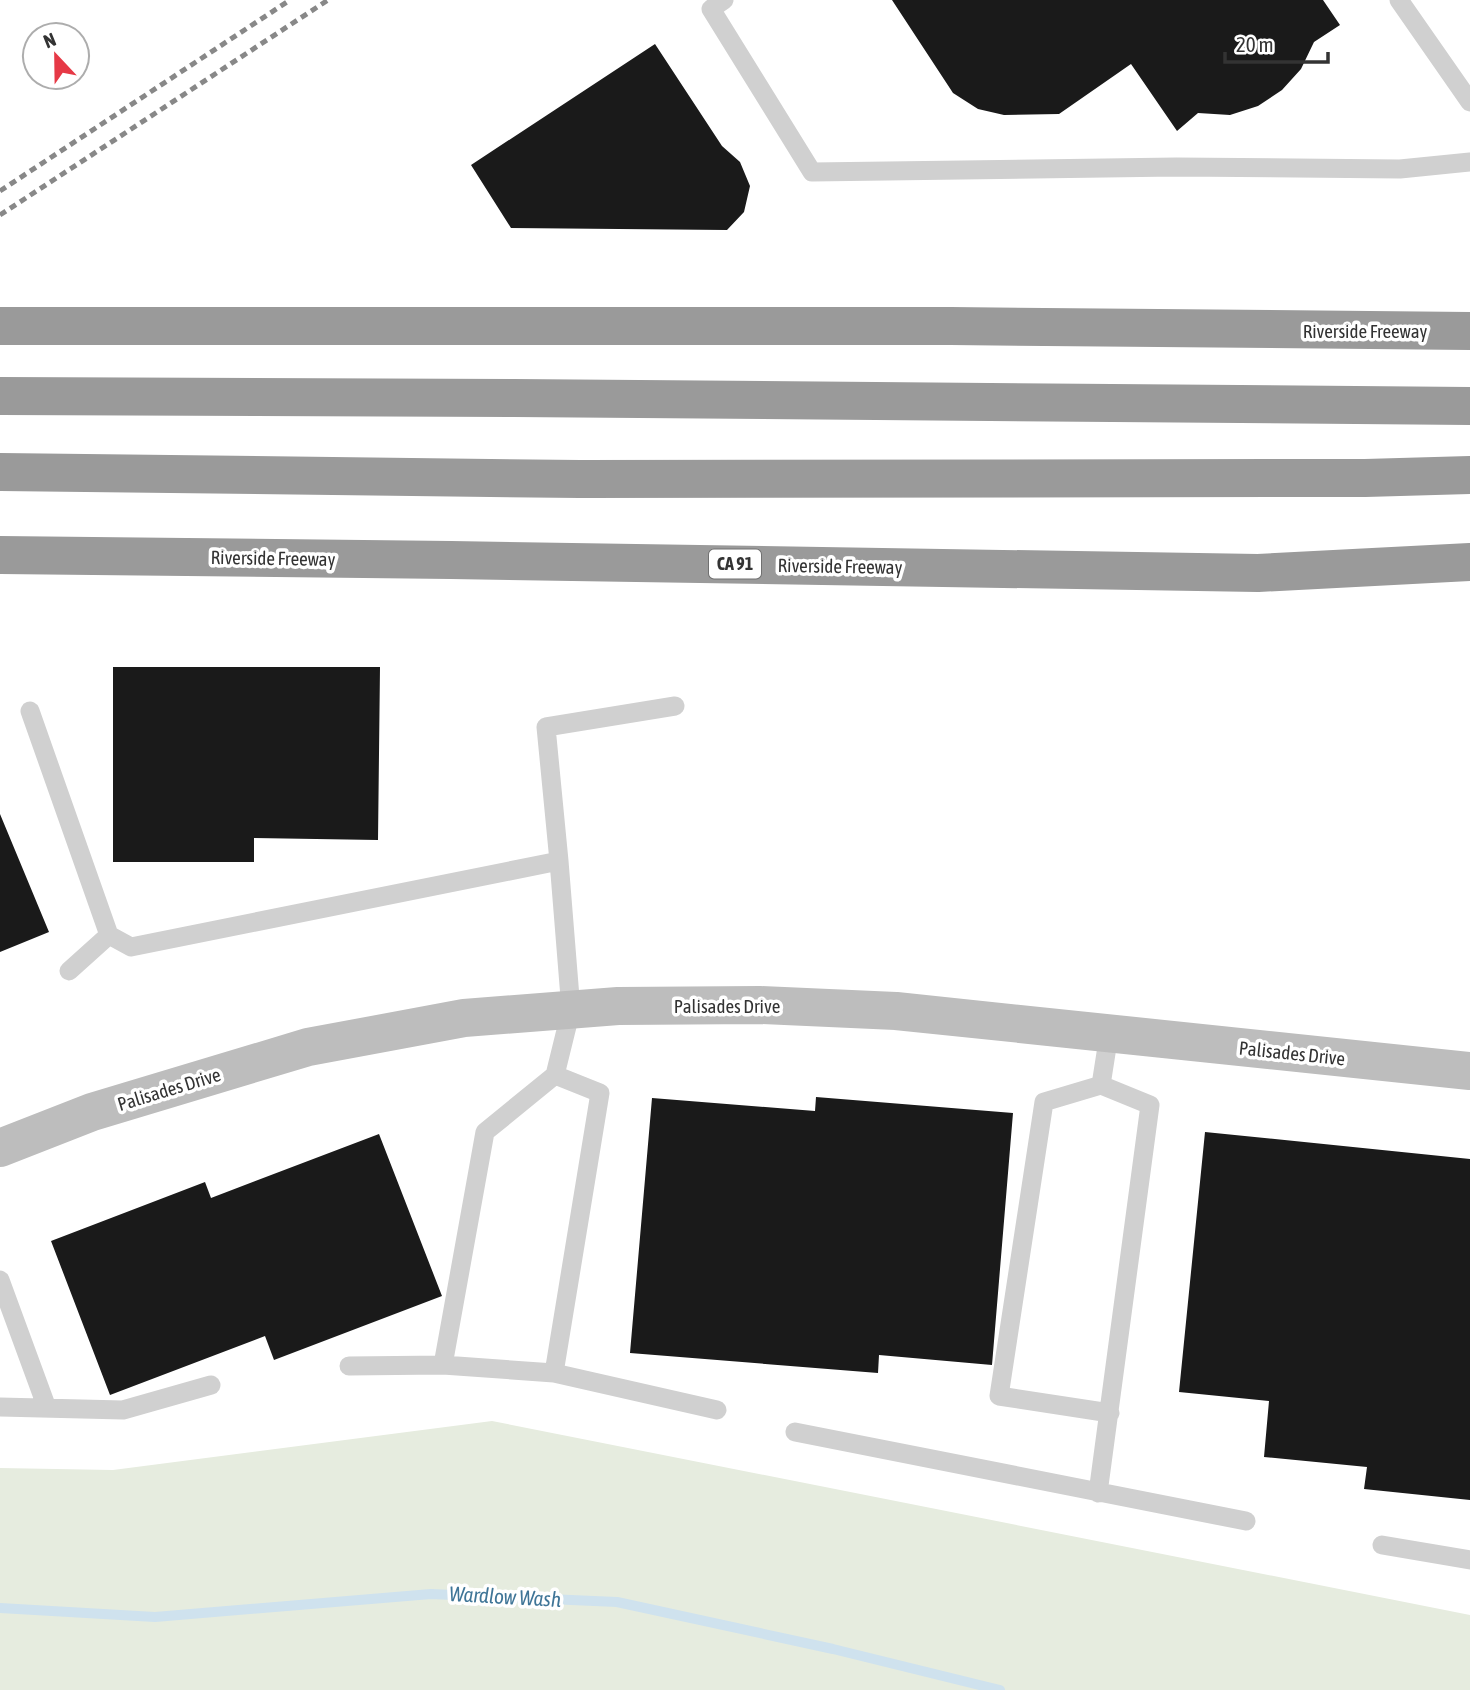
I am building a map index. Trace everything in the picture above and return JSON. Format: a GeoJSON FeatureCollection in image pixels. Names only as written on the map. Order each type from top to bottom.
{"type":"FeatureCollection","features":[{"type":"Feature","properties":{"kind":"highway","name":"Riverside Freeway"},"geometry":{"type":"LineString","coordinates":[[12,326],[951,326],[1470,331]]}},
{"type":"Feature","properties":{"kind":"highway"},"geometry":{"type":"LineString","coordinates":[[0,396],[1470,406]]}},
{"type":"Feature","properties":{"kind":"highway"},"geometry":{"type":"LineString","coordinates":[[0,472],[566,479],[1365,478],[1470,475]]}},
{"type":"Feature","properties":{"kind":"highway","name":"Riverside Freeway"},"geometry":{"type":"LineString","coordinates":[[0,555],[1258,573],[1470,562]]}},
{"type":"Feature","properties":{"kind":"street","name":"Palisades Drive"},"geometry":{"type":"LineString","coordinates":[[0,1148],[92,1112],[309,1047],[464,1018],[618,1006],[760,1005],[896,1011],[1470,1071]]}},
{"type":"Feature","properties":{"kind":"lane"},"geometry":{"type":"LineString","coordinates":[[724,0],[711,9],[812,172],[1177,167],[1400,169],[1470,162]]}},
{"type":"Feature","properties":{"kind":"lane"},"geometry":{"type":"LineString","coordinates":[[1399,0],[1470,102]]}},
{"type":"Feature","properties":{"kind":"lane"},"geometry":{"type":"LineString","coordinates":[[443,1365],[485,1132],[555,1075],[571,1010],[546,727],[675,706]]}},
{"type":"Feature","properties":{"kind":"lane"},"geometry":{"type":"LineString","coordinates":[[30,711],[109,935],[131,947],[559,861]]}},
{"type":"Feature","properties":{"kind":"lane"},"geometry":{"type":"LineString","coordinates":[[69,971],[109,935]]}},
{"type":"Feature","properties":{"kind":"lane"},"geometry":{"type":"LineString","coordinates":[[1101,1085],[1109,1034]]}},
{"type":"Feature","properties":{"kind":"lane"},"geometry":{"type":"LineString","coordinates":[[554,1373],[600,1093],[555,1075]]}},
{"type":"Feature","properties":{"kind":"lane"},"geometry":{"type":"LineString","coordinates":[[1098,1493],[1110,1413],[1150,1105],[1101,1085],[1044,1102],[999,1396],[1110,1413]]}},
{"type":"Feature","properties":{"kind":"lane"},"geometry":{"type":"LineString","coordinates":[[0,1280],[47,1408]]}},
{"type":"Feature","properties":{"kind":"lane"},"geometry":{"type":"LineString","coordinates":[[349,1366],[443,1365],[554,1373],[717,1410]]}},
{"type":"Feature","properties":{"kind":"lane"},"geometry":{"type":"LineString","coordinates":[[0,1407],[123,1410],[211,1385]]}},
{"type":"Feature","properties":{"kind":"lane"},"geometry":{"type":"LineString","coordinates":[[794,1432],[1246,1521]]}},
{"type":"Feature","properties":{"kind":"lane"},"geometry":{"type":"LineString","coordinates":[[1382,1545],[1470,1560]]}},
{"type":"Feature","properties":{"kind":"shaded area"},"geometry":{"type":"Polygon","coordinates":[[[492,1421],[1470,1615],[1470,1690],[0,1690],[0,1468],[113,1470],[492,1421]]]}},
{"type":"Feature","properties":{"kind":"building"},"geometry":{"type":"Polygon","coordinates":[[[892,0],[1323,0],[1340,25],[1314,42],[1301,69],[1282,90],[1258,106],[1230,115],[1198,113],[1177,131],[1131,64],[1059,114],[1004,115],[978,109],[953,93],[892,0]]]}},
{"type":"Feature","properties":{"kind":"building"},"geometry":{"type":"Polygon","coordinates":[[[655,44],[722,146],[740,162],[750,186],[744,212],[727,230],[511,228],[471,165],[655,44]]]}},
{"type":"Feature","properties":{"kind":"building"},"geometry":{"type":"Polygon","coordinates":[[[113,667],[380,667],[378,840],[254,838],[254,862],[113,862],[113,667]]]}},
{"type":"Feature","properties":{"kind":"building"},"geometry":{"type":"Polygon","coordinates":[[[0,814],[49,932],[0,952],[0,814]]]}},
{"type":"Feature","properties":{"kind":"building"},"geometry":{"type":"Polygon","coordinates":[[[816,1097],[1013,1113],[992,1365],[879,1355],[878,1373],[630,1353],[652,1098],[815,1111],[816,1097]]]}},
{"type":"Feature","properties":{"kind":"building"},"geometry":{"type":"Polygon","coordinates":[[[1205,1132],[1470,1159],[1470,1500],[1364,1489],[1367,1467],[1264,1457],[1269,1401],[1179,1392],[1205,1132]]]}},
{"type":"Feature","properties":{"kind":"building"},"geometry":{"type":"Polygon","coordinates":[[[379,1134],[442,1296],[274,1360],[265,1336],[110,1395],[51,1241],[205,1182],[211,1198],[379,1134]]]}},
{"type":"Feature","properties":{"kind":"waterway","name":"Wardlow Wash"},"geometry":{"type":"LineString","coordinates":[[0,1608],[155,1617],[431,1594],[617,1602],[833,1649],[1000,1690]]}},
{"type":"Feature","properties":{"kind":"railway"},"geometry":{"type":"LineString","coordinates":[[0,191],[290,0]]}},
{"type":"Feature","properties":{"kind":"railway"},"geometry":{"type":"LineString","coordinates":[[0,215],[328,0]]}}]}
